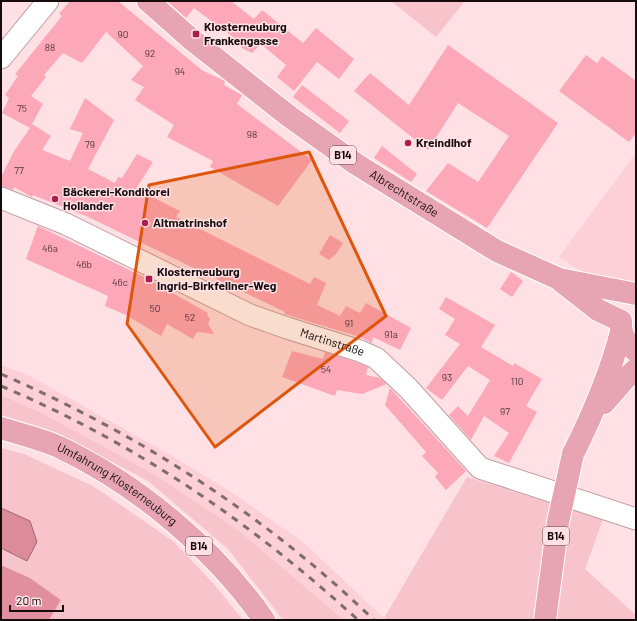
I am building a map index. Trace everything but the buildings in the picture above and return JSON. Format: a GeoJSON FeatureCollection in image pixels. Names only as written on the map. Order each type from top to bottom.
{"type":"FeatureCollection","features":[{"type":"Feature","properties":{"kind":"main road","name":"Albrechtstraße"},"geometry":{"type":"LineString","coordinates":[[148,1],[191,39],[290,117],[356,164],[497,251],[559,279],[636,294]]}},
{"type":"Feature","properties":{"kind":"main road","name":"Albrechtstraße"},"geometry":{"type":"LineString","coordinates":[[559,279],[621,326]]}},
{"type":"Feature","properties":{"kind":"main road","name":"B14"},"geometry":{"type":"LineString","coordinates":[[545,620],[558,522],[573,454],[612,367],[621,326],[630,306],[636,300]]}},
{"type":"Feature","properties":{"kind":"main road"},"geometry":{"type":"LineString","coordinates":[[621,326],[630,346],[636,351]]}},
{"type":"Feature","properties":{"kind":"main road","name":"B14"},"geometry":{"type":"LineString","coordinates":[[590,419],[624,380],[636,369]]}},
{"type":"Feature","properties":{"kind":"main road","name":"Umfahrung Klosterneuburg"},"geometry":{"type":"LineString","coordinates":[[1,428],[58,447],[123,483],[160,510],[229,576],[264,620]]}},
{"type":"Feature","properties":{"kind":"street"},"geometry":{"type":"LineString","coordinates":[[1,58],[48,1]]}},
{"type":"Feature","properties":{"kind":"street","name":"Martinstraße"},"geometry":{"type":"LineString","coordinates":[[1,198],[66,224],[250,315],[360,351],[376,358],[408,388],[480,468],[636,519]]}},
{"type":"Feature","properties":{"kind":"highlighted area"},"geometry":{"type":"Polygon","coordinates":[[[309,152],[386,316],[215,447],[127,324],[149,185],[309,152]]]}},
{"type":"Feature","properties":{"kind":"shaded area"},"geometry":{"type":"Polygon","coordinates":[[[391,1],[465,1],[436,37],[391,1]]]}},
{"type":"Feature","properties":{"kind":"shaded area"},"geometry":{"type":"Polygon","coordinates":[[[636,153],[636,282],[579,270],[559,257],[636,153]]]}},
{"type":"Feature","properties":{"kind":"shaded area"},"geometry":{"type":"Polygon","coordinates":[[[1,365],[30,376],[172,456],[231,492],[303,542],[386,620],[344,620],[237,529],[154,474],[42,413],[1,395],[1,365]]]}},
{"type":"Feature","properties":{"kind":"shaded area"},"geometry":{"type":"Polygon","coordinates":[[[1,395],[42,413],[154,474],[237,529],[344,620],[283,620],[228,549],[148,481],[55,432],[1,415],[1,395]]]}},
{"type":"Feature","properties":{"kind":"shaded area"},"geometry":{"type":"Polygon","coordinates":[[[1,448],[24,454],[93,486],[173,541],[213,583],[243,620],[49,620],[61,600],[30,578],[1,565],[1,548],[27,561],[30,521],[1,508],[1,448]]]}},
{"type":"Feature","properties":{"kind":"shaded area"},"geometry":{"type":"Polygon","coordinates":[[[467,477],[603,519],[585,569],[636,615],[636,620],[386,620],[384,618],[467,477]]]}},
{"type":"Feature","properties":{"kind":"shaded area"},"geometry":{"type":"Polygon","coordinates":[[[1,508],[30,521],[37,542],[27,561],[1,548],[1,508]]]}},
{"type":"Feature","properties":{"kind":"shaded area"},"geometry":{"type":"Polygon","coordinates":[[[1,565],[30,578],[61,600],[49,620],[1,620],[1,565]]]}},
{"type":"Feature","properties":{"kind":"railway"},"geometry":{"type":"LineString","coordinates":[[1,374],[102,423],[199,480],[290,546],[333,582],[374,620]]}},
{"type":"Feature","properties":{"kind":"railway"},"geometry":{"type":"LineString","coordinates":[[1,386],[50,408],[98,433],[144,459],[190,488],[234,518],[276,550],[318,584],[358,620]]}},
{"type":"Feature","properties":{"kind":"place","name":"Klosterneuburg Frankengasse"},"geometry":{"type":"Point","coordinates":[196,34]}},
{"type":"Feature","properties":{"kind":"place","name":"Kreindlhof"},"geometry":{"type":"Point","coordinates":[408,143]}},
{"type":"Feature","properties":{"kind":"place","name":"Bäckerei-Konditorei Hollander"},"geometry":{"type":"Point","coordinates":[55,199]}},
{"type":"Feature","properties":{"kind":"place","name":"Altmatrinshof"},"geometry":{"type":"Point","coordinates":[145,223]}},
{"type":"Feature","properties":{"kind":"place","name":"Klosterneuburg Ingrid-Birkfellner-Weg"},"geometry":{"type":"Point","coordinates":[149,279]}}]}
